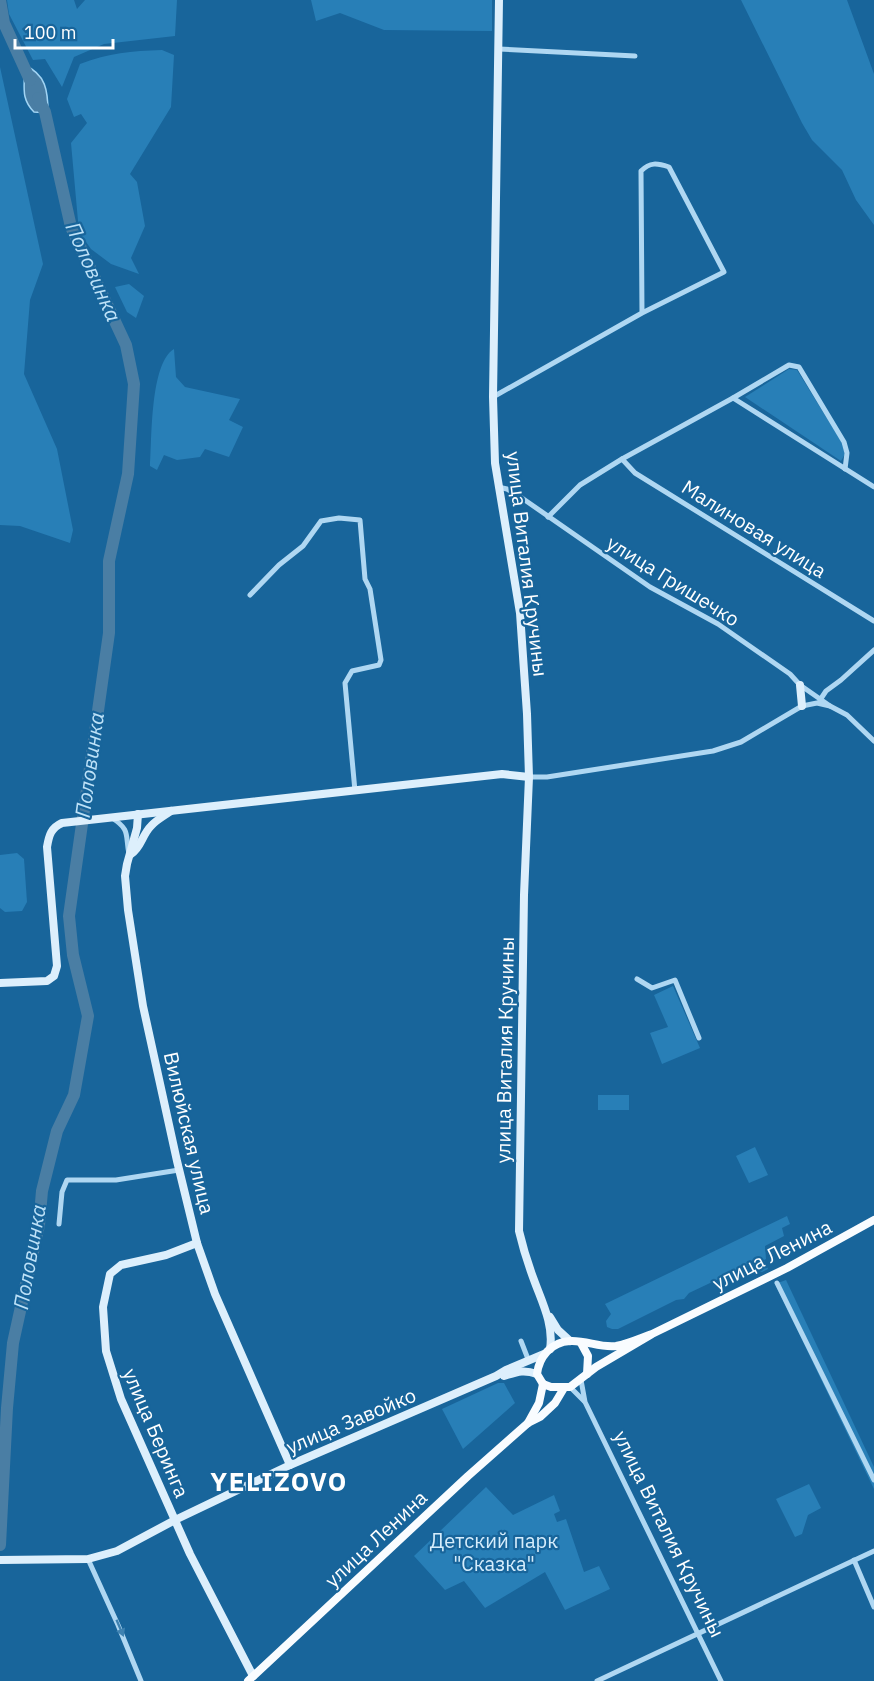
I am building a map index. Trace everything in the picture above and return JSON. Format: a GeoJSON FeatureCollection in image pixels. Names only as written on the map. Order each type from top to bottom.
{"type":"FeatureCollection","features":[{"type":"Feature","properties":{"kind":"main road","name":"улица Ленина"},"geometry":{"type":"LineString","coordinates":[[584,1377],[652,1334],[798,1262],[874,1220]]}},
{"type":"Feature","properties":{"kind":"main road","name":"улица Ленина"},"geometry":{"type":"LineString","coordinates":[[581,1342],[601,1347],[618,1346],[652,1334]]}},
{"type":"Feature","properties":{"kind":"main road"},"geometry":{"type":"LineString","coordinates":[[570,1341],[581,1342],[588,1356],[584,1377],[567,1387],[543,1384],[537,1374],[538,1365],[547,1351],[570,1341]]}},
{"type":"Feature","properties":{"kind":"main road","name":"улица Ленина"},"geometry":{"type":"LineString","coordinates":[[528,1423],[539,1403],[543,1384]]}},
{"type":"Feature","properties":{"kind":"main road","name":"улица Ленина"},"geometry":{"type":"LineString","coordinates":[[252,1679],[458,1485],[528,1423],[540,1417],[567,1387]]}},
{"type":"Feature","properties":{"kind":"street","name":"улица Виталия Кручины"},"geometry":{"type":"LineString","coordinates":[[499,0],[493,398],[495,462],[523,635],[529,777],[524,895],[519,1231],[551,1333],[547,1351]]}},
{"type":"Feature","properties":{"kind":"street"},"geometry":{"type":"LineString","coordinates":[[499,49],[634,56]]}},
{"type":"Feature","properties":{"kind":"street"},"geometry":{"type":"LineString","coordinates":[[493,398],[642,313],[724,272],[669,167],[658,163],[648,165],[641,171],[642,313]]}},
{"type":"Feature","properties":{"kind":"street"},"geometry":{"type":"LineString","coordinates":[[548,517],[580,485],[789,365],[799,367],[844,442],[847,453],[845,469]]}},
{"type":"Feature","properties":{"kind":"street"},"geometry":{"type":"LineString","coordinates":[[733,398],[874,487]]}},
{"type":"Feature","properties":{"kind":"street","name":"Малиновая улица"},"geometry":{"type":"LineString","coordinates":[[622,459],[635,473],[874,621]]}},
{"type":"Feature","properties":{"kind":"street","name":"улица Гришечко"},"geometry":{"type":"LineString","coordinates":[[498,486],[507,489],[650,586],[718,624],[790,674],[820,700],[847,716],[874,741]]}},
{"type":"Feature","properties":{"kind":"street"},"geometry":{"type":"LineString","coordinates":[[250,595],[279,565],[303,546],[321,521],[339,518],[360,520],[365,579],[370,589],[381,660],[379,665],[352,671],[345,683],[352,792]]}},
{"type":"Feature","properties":{"kind":"street"},"geometry":{"type":"LineString","coordinates":[[820,700],[826,691],[874,650]]}},
{"type":"Feature","properties":{"kind":"street"},"geometry":{"type":"LineString","coordinates":[[800,685],[802,706]]}},
{"type":"Feature","properties":{"kind":"street"},"geometry":{"type":"LineString","coordinates":[[0,983],[46,981],[51,979],[57,970],[47,847],[50,832],[62,823],[502,774],[547,777],[713,751],[741,742],[802,706],[817,703],[830,706]]}},
{"type":"Feature","properties":{"kind":"street","name":"Вилюйская улица"},"geometry":{"type":"LineString","coordinates":[[171,811],[152,825],[138,849],[130,855],[125,876],[129,921],[143,1006],[197,1243],[215,1294],[290,1465]]}},
{"type":"Feature","properties":{"kind":"street"},"geometry":{"type":"LineString","coordinates":[[130,855],[138,814]]}},
{"type":"Feature","properties":{"kind":"street"},"geometry":{"type":"LineString","coordinates":[[110,818],[122,824],[128,834],[130,855]]}},
{"type":"Feature","properties":{"kind":"street"},"geometry":{"type":"LineString","coordinates":[[637,979],[652,988],[675,980],[699,1038]]}},
{"type":"Feature","properties":{"kind":"street"},"geometry":{"type":"LineString","coordinates":[[59,1224],[62,1192],[68,1180],[116,1180],[179,1170]]}},
{"type":"Feature","properties":{"kind":"street","name":"улица Беринга"},"geometry":{"type":"LineString","coordinates":[[197,1243],[166,1255],[115,1268],[106,1283],[103,1307],[105,1344],[110,1368],[121,1399],[193,1561],[252,1679]]}},
{"type":"Feature","properties":{"kind":"street"},"geometry":{"type":"LineString","coordinates":[[777,1283],[874,1480]]}},
{"type":"Feature","properties":{"kind":"street","name":"улица Виталия Кручины"},"geometry":{"type":"LineString","coordinates":[[544,1307],[558,1330],[570,1341]]}},
{"type":"Feature","properties":{"kind":"street"},"geometry":{"type":"LineString","coordinates":[[521,1341],[528,1359]]}},
{"type":"Feature","properties":{"kind":"street","name":"улица Завойко"},"geometry":{"type":"LineString","coordinates":[[0,1560],[88,1558],[117,1551],[175,1520],[290,1465],[496,1376],[547,1351]]}},
{"type":"Feature","properties":{"kind":"street","name":"улица Завойко"},"geometry":{"type":"LineString","coordinates":[[496,1376],[517,1371],[537,1374]]}},
{"type":"Feature","properties":{"kind":"street","name":"улица Виталия Кручины"},"geometry":{"type":"LineString","coordinates":[[584,1377],[585,1402]]}},
{"type":"Feature","properties":{"kind":"street","name":"улица Виталия Кручины"},"geometry":{"type":"LineString","coordinates":[[567,1387],[585,1402],[721,1681]]}},
{"type":"Feature","properties":{"kind":"street"},"geometry":{"type":"LineString","coordinates":[[597,1681],[874,1551]]}},
{"type":"Feature","properties":{"kind":"street"},"geometry":{"type":"LineString","coordinates":[[88,1558],[141,1681]]}},
{"type":"Feature","properties":{"kind":"street"},"geometry":{"type":"LineString","coordinates":[[854,1560],[874,1607]]}},
{"type":"Feature","properties":{"kind":"green space"},"geometry":{"type":"Polygon","coordinates":[[[7,0],[74,0],[77,9],[85,0],[177,0],[175,36],[104,44],[74,57],[62,87],[45,59],[33,60],[9,14],[7,0]]]}},
{"type":"Feature","properties":{"kind":"green space"},"geometry":{"type":"Polygon","coordinates":[[[311,0],[492,0],[492,31],[384,30],[340,13],[316,21],[311,0]]]}},
{"type":"Feature","properties":{"kind":"green space"},"geometry":{"type":"Polygon","coordinates":[[[741,0],[847,0],[874,74],[874,225],[856,200],[842,170],[812,140],[741,0]]]}},
{"type":"Feature","properties":{"kind":"green space"},"geometry":{"type":"Polygon","coordinates":[[[162,50],[174,55],[171,107],[130,174],[137,182],[145,226],[131,258],[139,274],[111,264],[91,249],[79,232],[71,143],[87,123],[81,114],[74,117],[67,99],[80,64],[120,53],[162,50]]]}},
{"type":"Feature","properties":{"kind":"green space"},"geometry":{"type":"Polygon","coordinates":[[[0,67],[43,264],[30,300],[24,374],[57,449],[73,530],[70,543],[20,526],[0,525],[0,67]]]}},
{"type":"Feature","properties":{"kind":"green space"},"geometry":{"type":"Polygon","coordinates":[[[129,284],[144,296],[136,318],[127,312],[115,287],[129,284]]]}},
{"type":"Feature","properties":{"kind":"green space"},"geometry":{"type":"Polygon","coordinates":[[[174,349],[176,377],[185,387],[240,399],[229,420],[243,427],[229,457],[205,449],[200,457],[177,460],[164,455],[157,470],[150,466],[156,385],[166,357],[174,349]]]}},
{"type":"Feature","properties":{"kind":"green space"},"geometry":{"type":"Polygon","coordinates":[[[789,369],[797,370],[841,441],[845,454],[841,461],[745,397],[789,369]]]}},
{"type":"Feature","properties":{"kind":"green space"},"geometry":{"type":"Polygon","coordinates":[[[17,853],[24,859],[27,902],[22,911],[5,912],[0,908],[0,855],[17,853]]]}},
{"type":"Feature","properties":{"kind":"green space"},"geometry":{"type":"Polygon","coordinates":[[[673,986],[700,1048],[662,1064],[650,1033],[668,1027],[654,995],[673,986]]]}},
{"type":"Feature","properties":{"kind":"green space"},"geometry":{"type":"Polygon","coordinates":[[[598,1095],[629,1095],[629,1110],[598,1110],[598,1095]]]}},
{"type":"Feature","properties":{"kind":"green space"},"geometry":{"type":"Polygon","coordinates":[[[755,1147],[768,1175],[749,1183],[736,1156],[755,1147]]]}},
{"type":"Feature","properties":{"kind":"green space"},"geometry":{"type":"Polygon","coordinates":[[[787,1216],[790,1224],[782,1228],[784,1236],[765,1246],[766,1259],[764,1260],[768,1269],[762,1272],[746,1266],[689,1293],[684,1299],[676,1300],[618,1329],[607,1327],[606,1321],[611,1314],[605,1304],[787,1216]]]}},
{"type":"Feature","properties":{"kind":"green space"},"geometry":{"type":"Polygon","coordinates":[[[786,1280],[874,1467],[874,1489],[775,1284],[786,1280]]]}},
{"type":"Feature","properties":{"kind":"green space"},"geometry":{"type":"Polygon","coordinates":[[[498,1383],[504,1383],[515,1403],[463,1449],[442,1409],[498,1383]]]}},
{"type":"Feature","properties":{"kind":"green space"},"geometry":{"type":"Polygon","coordinates":[[[809,1484],[821,1508],[808,1515],[802,1534],[795,1537],[776,1499],[809,1484]]]}},
{"type":"Feature","properties":{"kind":"green space","name":"Детский парк \"Сказка\""},"geometry":{"type":"Polygon","coordinates":[[[486,1487],[513,1515],[554,1495],[560,1511],[554,1514],[557,1522],[566,1519],[584,1572],[599,1566],[610,1589],[565,1610],[545,1572],[485,1608],[464,1581],[445,1590],[414,1556],[486,1487]]]}},
{"type":"Feature","properties":{"kind":"shaded area"},"geometry":{"type":"Polygon","coordinates":[[[24,65],[37,73],[44,84],[48,113],[34,112],[26,101],[24,65]]]}},
{"type":"Feature","properties":{"kind":"waterway","name":"Половинка"},"geometry":{"type":"LineString","coordinates":[[0,0],[4,23],[30,80]]}},
{"type":"Feature","properties":{"kind":"waterway","name":"Половинка"},"geometry":{"type":"LineString","coordinates":[[0,1545],[7,1408],[13,1343],[39,1225],[42,1191],[57,1131],[74,1095],[88,1016],[73,955],[69,916],[109,633],[109,561],[128,474],[134,384],[126,345],[71,227],[45,112],[38,98]]}},
{"type":"Feature","properties":{"kind":"district","name":"YELIZOVO"},"geometry":{"type":"Point","coordinates":[279,1482]}}]}
